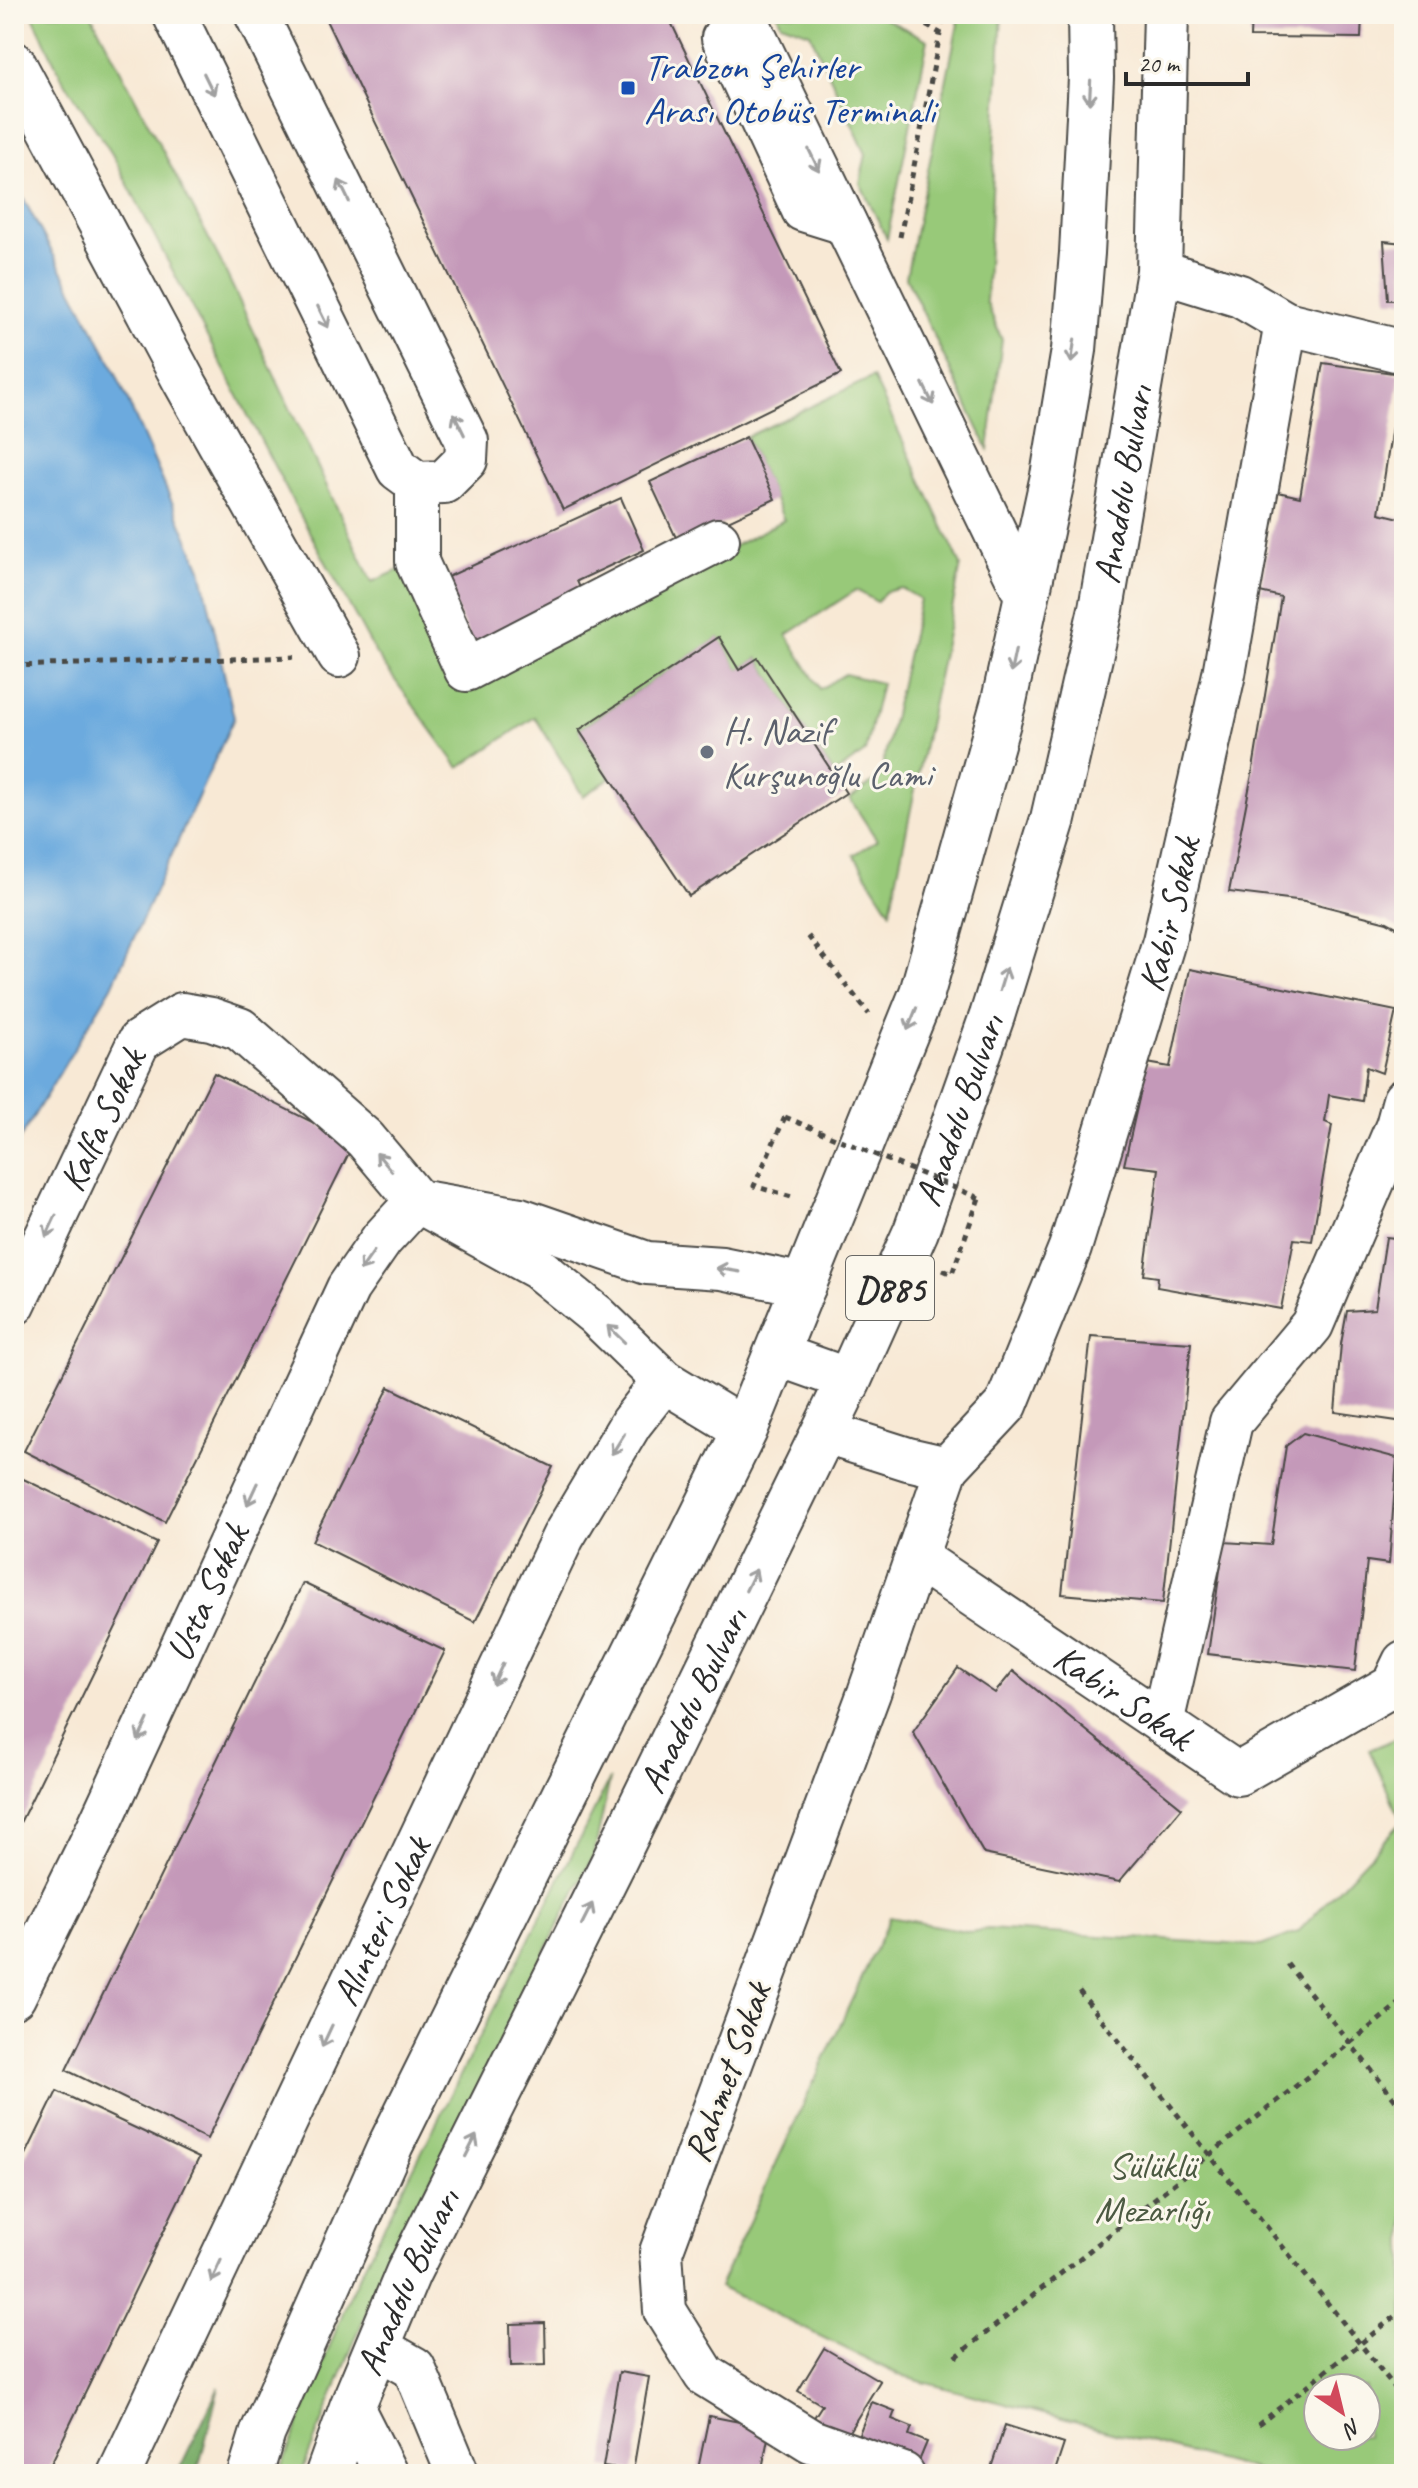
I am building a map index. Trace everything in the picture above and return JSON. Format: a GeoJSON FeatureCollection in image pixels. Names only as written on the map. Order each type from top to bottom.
{"type":"FeatureCollection","features":[{"type":"Feature","properties":{"kind":"highway","name":"Anadolu Bulvarı"},"geometry":{"type":"LineString","coordinates":[[250,2474],[263,2432],[391,2144],[745,1430],[922,993],[1004,701],[1053,476],[1074,350],[1082,253],[1091,78],[1090,14]]}},
{"type":"Feature","properties":{"kind":"highway","name":"Anadolu Bulvarı"},"geometry":{"type":"LineString","coordinates":[[328,2474],[352,2407],[408,2273],[849,1380],[916,1231],[992,1016],[1053,819],[1101,609],[1159,271],[1166,14]]}},
{"type":"Feature","properties":{"kind":"street"},"geometry":{"type":"LineString","coordinates":[[174,14],[398,469],[417,483],[444,482],[466,460],[467,441],[256,14]]}},
{"type":"Feature","properties":{"kind":"street"},"geometry":{"type":"LineString","coordinates":[[737,14],[723,38],[803,210],[845,223]]}},
{"type":"Feature","properties":{"kind":"street"},"geometry":{"type":"LineString","coordinates":[[744,14],[1026,596]]}},
{"type":"Feature","properties":{"kind":"street"},"geometry":{"type":"LineString","coordinates":[[14,63],[184,381],[339,656]]}},
{"type":"Feature","properties":{"kind":"street"},"geometry":{"type":"LineString","coordinates":[[1159,271],[1240,296],[1286,323],[1404,352]]}},
{"type":"Feature","properties":{"kind":"street","name":"Kabir Sokak"},"geometry":{"type":"LineString","coordinates":[[1286,323],[1224,674],[1164,941],[1070,1248],[1006,1405],[947,1468],[916,1557],[1238,1774],[1393,1685],[1404,1662]]}},
{"type":"Feature","properties":{"kind":"street"},"geometry":{"type":"LineString","coordinates":[[417,483],[417,562],[466,670],[718,540]]}},
{"type":"Feature","properties":{"kind":"street","name":"Kalfa Sokak"},"geometry":{"type":"LineString","coordinates":[[14,1304],[139,1041],[182,1014],[211,1019],[240,1029],[365,1139],[417,1201],[538,1268],[596,1315],[664,1381],[745,1430]]}},
{"type":"Feature","properties":{"kind":"street"},"geometry":{"type":"LineString","coordinates":[[1162,1723],[1231,1422],[1312,1325],[1397,1126],[1404,1100]]}},
{"type":"Feature","properties":{"kind":"street"},"geometry":{"type":"LineString","coordinates":[[417,1201],[520,1219],[647,1263],[722,1268],[805,1285]]}},
{"type":"Feature","properties":{"kind":"street","name":"Usta Sokak"},"geometry":{"type":"LineString","coordinates":[[14,1997],[95,1834],[348,1288],[382,1239],[417,1201]]}},
{"type":"Feature","properties":{"kind":"street"},"geometry":{"type":"LineString","coordinates":[[776,1354],[849,1380]]}},
{"type":"Feature","properties":{"kind":"street","name":"Alınteri Sokak"},"geometry":{"type":"LineString","coordinates":[[119,2474],[563,1537],[631,1423],[664,1381]]}},
{"type":"Feature","properties":{"kind":"street"},"geometry":{"type":"LineString","coordinates":[[823,1432],[947,1468]]}},
{"type":"Feature","properties":{"kind":"street","name":"Rahmet Sokak"},"geometry":{"type":"LineString","coordinates":[[903,2474],[811,2441],[705,2375],[665,2311],[661,2252],[869,1693],[916,1557]]}},
{"type":"Feature","properties":{"kind":"street"},"geometry":{"type":"LineString","coordinates":[[377,2347],[414,2368],[458,2474]]}},
{"type":"Feature","properties":{"kind":"street"},"geometry":{"type":"LineString","coordinates":[[352,2407],[386,2474]]}},
{"type":"Feature","properties":{"kind":"path"},"geometry":{"type":"LineString","coordinates":[[905,14],[940,33]]}},
{"type":"Feature","properties":{"kind":"path"},"geometry":{"type":"LineString","coordinates":[[899,243],[944,14]]}},
{"type":"Feature","properties":{"kind":"path"},"geometry":{"type":"LineString","coordinates":[[14,666],[339,656]]}},
{"type":"Feature","properties":{"kind":"path"},"geometry":{"type":"LineString","coordinates":[[808,936],[899,1051]]}},
{"type":"Feature","properties":{"kind":"path"},"geometry":{"type":"LineString","coordinates":[[754,1186],[785,1117],[979,1198],[952,1274]]}},
{"type":"Feature","properties":{"kind":"path"},"geometry":{"type":"LineString","coordinates":[[1287,1964],[1404,2111]]}},
{"type":"Feature","properties":{"kind":"path"},"geometry":{"type":"LineString","coordinates":[[1079,1991],[1404,2399]]}},
{"type":"Feature","properties":{"kind":"path"},"geometry":{"type":"LineString","coordinates":[[956,2357],[1404,2000]]}},
{"type":"Feature","properties":{"kind":"path"},"geometry":{"type":"LineString","coordinates":[[1258,2425],[1404,2309]]}},
{"type":"Feature","properties":{"kind":"green space"},"geometry":{"type":"Polygon","coordinates":[[[32,14],[91,14],[220,260],[372,582],[406,567],[458,690],[784,520],[746,437],[873,377],[961,565],[890,911],[854,855],[877,840],[850,799],[880,777],[920,599],[901,588],[885,592],[877,602],[856,590],[787,635],[820,689],[845,674],[881,683],[865,752],[834,774],[758,658],[739,670],[719,638],[579,729],[611,778],[583,796],[535,717],[459,768],[376,654],[293,502],[112,154],[61,76],[32,14]]]}},
{"type":"Feature","properties":{"kind":"green space"},"geometry":{"type":"Polygon","coordinates":[[[777,14],[876,14],[928,40],[887,239],[860,183],[866,154],[810,33],[781,23],[777,14]]]}},
{"type":"Feature","properties":{"kind":"green space"},"geometry":{"type":"Polygon","coordinates":[[[960,14],[1002,14],[986,301],[1002,340],[988,449],[906,277],[960,14]]]}},
{"type":"Feature","properties":{"kind":"green space","name":"Sülüklü Mezarlığı"},"geometry":{"type":"Polygon","coordinates":[[[1404,1735],[1404,2474],[1270,2474],[904,2377],[719,2287],[890,1917],[971,1932],[987,1929],[1261,1946],[1298,1932],[1402,1822],[1369,1750],[1404,1735]]]}},
{"type":"Feature","properties":{"kind":"green space"},"geometry":{"type":"Polygon","coordinates":[[[610,1779],[594,1854],[374,2293],[301,2474],[279,2474],[352,2290],[610,1779]]]}},
{"type":"Feature","properties":{"kind":"green space"},"geometry":{"type":"Polygon","coordinates":[[[219,2387],[197,2474],[177,2474],[219,2387]]]}},
{"type":"Feature","properties":{"kind":"water"},"geometry":{"type":"Polygon","coordinates":[[[14,181],[112,364],[201,569],[234,718],[112,986],[14,1149],[14,181]]]}},
{"type":"Feature","properties":{"kind":"building"},"geometry":{"type":"Polygon","coordinates":[[[323,14],[667,14],[841,374],[563,510],[323,14]]]}},
{"type":"Feature","properties":{"kind":"building"},"geometry":{"type":"Polygon","coordinates":[[[1251,14],[1362,14],[1361,38],[1250,37],[1251,14]]]}},
{"type":"Feature","properties":{"kind":"building"},"geometry":{"type":"Polygon","coordinates":[[[1384,241],[1404,243],[1404,300],[1388,300],[1384,241]]]}},
{"type":"Feature","properties":{"kind":"building"},"geometry":{"type":"Polygon","coordinates":[[[1323,363],[1400,374],[1379,513],[1404,519],[1404,931],[1387,922],[1305,901],[1229,892],[1281,597],[1260,592],[1278,492],[1300,497],[1323,363]]]}},
{"type":"Feature","properties":{"kind":"building"},"geometry":{"type":"Polygon","coordinates":[[[746,437],[775,499],[679,544],[650,482],[746,437]]]}},
{"type":"Feature","properties":{"kind":"building"},"geometry":{"type":"Polygon","coordinates":[[[621,498],[644,550],[577,581],[583,595],[473,645],[443,579],[621,498]]]}},
{"type":"Feature","properties":{"kind":"building","name":"H. Nazif Kurşunoğlu Cami"},"geometry":{"type":"Polygon","coordinates":[[[719,637],[739,670],[758,658],[846,793],[689,896],[579,730],[719,637]]]}},
{"type":"Feature","properties":{"kind":"building"},"geometry":{"type":"Polygon","coordinates":[[[1190,969],[1396,1011],[1382,1073],[1366,1067],[1362,1101],[1329,1095],[1325,1122],[1332,1125],[1312,1241],[1294,1239],[1281,1309],[1157,1287],[1158,1277],[1144,1275],[1159,1169],[1124,1165],[1147,1063],[1170,1067],[1190,969]]]}},
{"type":"Feature","properties":{"kind":"building"},"geometry":{"type":"Polygon","coordinates":[[[214,1073],[354,1143],[165,1522],[24,1451],[214,1073]]]}},
{"type":"Feature","properties":{"kind":"building"},"geometry":{"type":"Polygon","coordinates":[[[1386,1237],[1404,1239],[1404,1422],[1335,1412],[1347,1311],[1375,1309],[1386,1237]]]}},
{"type":"Feature","properties":{"kind":"building"},"geometry":{"type":"Polygon","coordinates":[[[1091,1336],[1191,1343],[1163,1603],[1062,1594],[1091,1336]]]}},
{"type":"Feature","properties":{"kind":"building"},"geometry":{"type":"Polygon","coordinates":[[[389,1387],[553,1467],[475,1622],[312,1541],[389,1387]]]}},
{"type":"Feature","properties":{"kind":"building"},"geometry":{"type":"Polygon","coordinates":[[[1303,1433],[1397,1458],[1389,1564],[1367,1561],[1355,1671],[1208,1654],[1224,1542],[1271,1545],[1286,1446],[1303,1433]]]}},
{"type":"Feature","properties":{"kind":"building"},"geometry":{"type":"Polygon","coordinates":[[[14,1477],[157,1543],[14,1835],[14,1477]]]}},
{"type":"Feature","properties":{"kind":"building"},"geometry":{"type":"Polygon","coordinates":[[[303,1583],[445,1651],[207,2139],[66,2070],[303,1583]]]}},
{"type":"Feature","properties":{"kind":"building"},"geometry":{"type":"Polygon","coordinates":[[[958,1668],[995,1693],[1013,1671],[1182,1808],[1119,1882],[984,1854],[913,1732],[958,1668]]]}},
{"type":"Feature","properties":{"kind":"building"},"geometry":{"type":"Polygon","coordinates":[[[57,2091],[199,2158],[46,2474],[14,2474],[14,2179],[57,2091]]]}},
{"type":"Feature","properties":{"kind":"building"},"geometry":{"type":"Polygon","coordinates":[[[545,2323],[546,2365],[511,2366],[510,2324],[545,2323]]]}},
{"type":"Feature","properties":{"kind":"building"},"geometry":{"type":"Polygon","coordinates":[[[824,2348],[880,2381],[845,2438],[813,2419],[822,2405],[798,2391],[824,2348]]]}},
{"type":"Feature","properties":{"kind":"building"},"geometry":{"type":"Polygon","coordinates":[[[619,2372],[649,2377],[633,2471],[603,2467],[619,2372]]]}},
{"type":"Feature","properties":{"kind":"building"},"geometry":{"type":"Polygon","coordinates":[[[872,2402],[895,2411],[892,2419],[912,2427],[909,2435],[927,2442],[917,2466],[856,2441],[872,2402]]]}},
{"type":"Feature","properties":{"kind":"building"},"geometry":{"type":"Polygon","coordinates":[[[709,2416],[770,2428],[761,2474],[697,2474],[709,2416]]]}},
{"type":"Feature","properties":{"kind":"building"},"geometry":{"type":"Polygon","coordinates":[[[1005,2425],[1064,2444],[1054,2474],[989,2474],[1005,2425]]]}},
{"type":"Feature","properties":{"kind":"place","name":"Trabzon Şehirler Arası Otobüs Terminali"},"geometry":{"type":"Point","coordinates":[628,88]}},
{"type":"Feature","properties":{"kind":"place","name":"H. Nazif Kurşunoğlu Cami"},"geometry":{"type":"Point","coordinates":[707,752]}}]}
